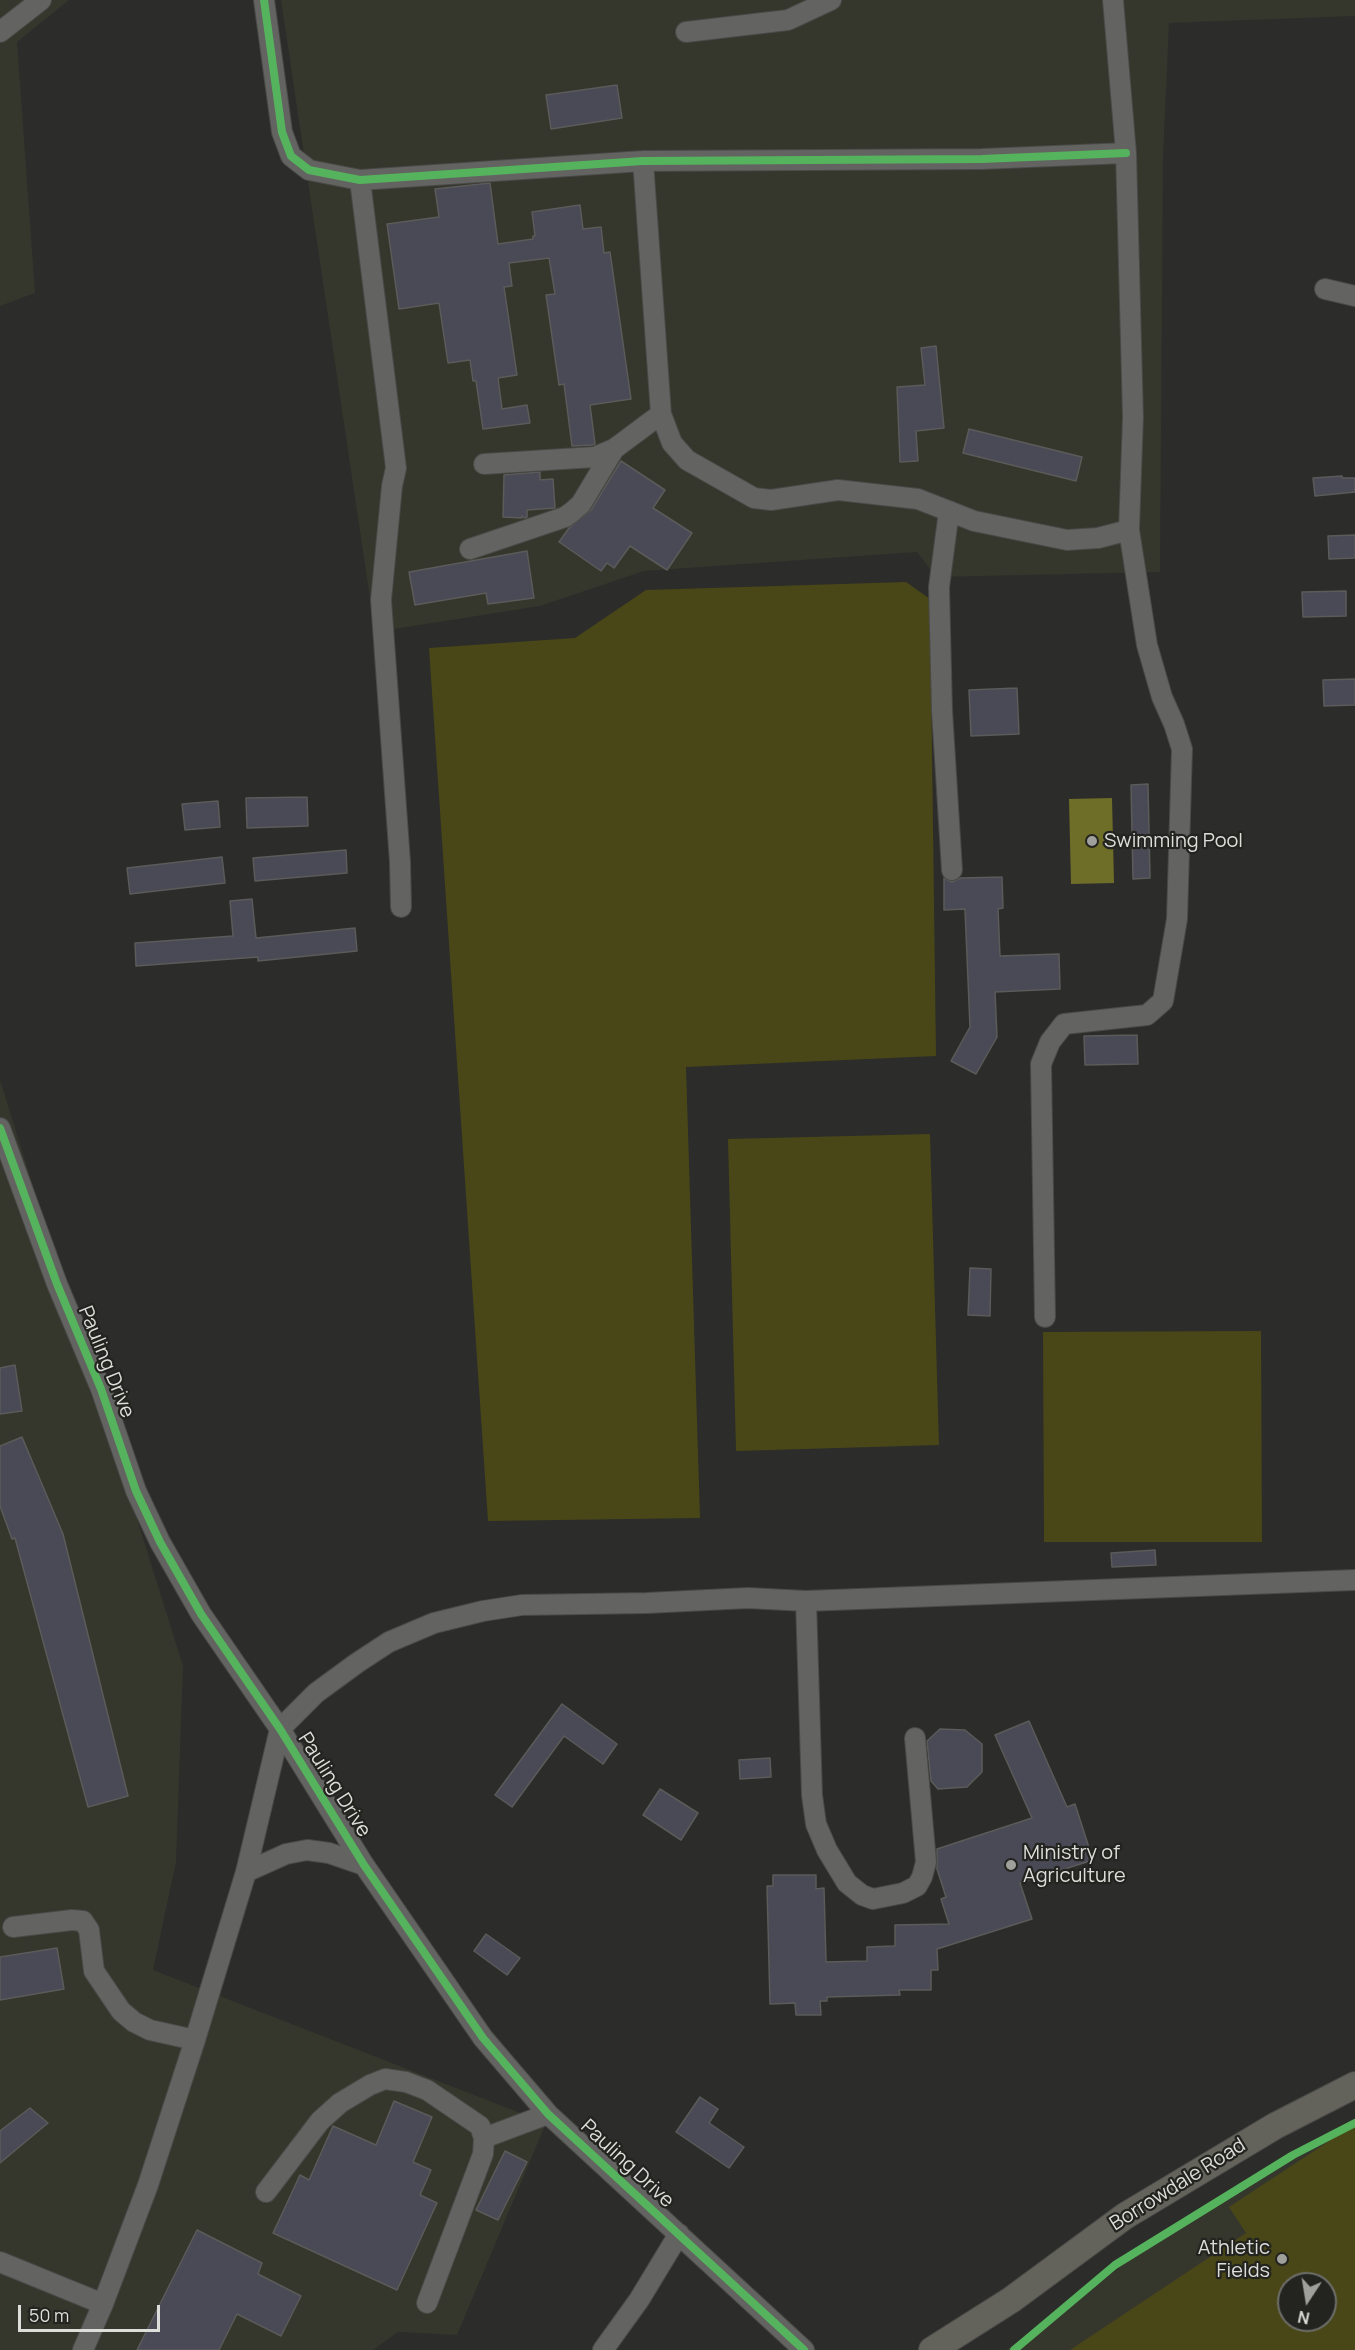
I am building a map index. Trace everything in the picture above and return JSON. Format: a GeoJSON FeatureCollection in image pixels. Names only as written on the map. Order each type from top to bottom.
{"type":"FeatureCollection","features":[{"type":"Feature","properties":{"kind":"main road","name":"Borrowdale Road"},"geometry":{"type":"LineString","coordinates":[[932,2350],[1011,2300],[1125,2216],[1275,2126],[1355,2085]]}},
{"type":"Feature","properties":{"kind":"main road","name":"Borrowdale Road"},"geometry":{"type":"LineString","coordinates":[[963,2350],[1011,2300]]}},
{"type":"Feature","properties":{"kind":"street"},"geometry":{"type":"LineString","coordinates":[[0,32],[41,0]]}},
{"type":"Feature","properties":{"kind":"street"},"geometry":{"type":"LineString","coordinates":[[264,0],[282,132],[291,156],[309,170],[360,180],[643,161],[982,159],[1126,153]]}},
{"type":"Feature","properties":{"kind":"street"},"geometry":{"type":"LineString","coordinates":[[686,32],[788,20],[831,0]]}},
{"type":"Feature","properties":{"kind":"street"},"geometry":{"type":"LineString","coordinates":[[1045,1317],[1041,1064],[1050,1042],[1064,1024],[1147,1015],[1163,1001],[1177,919],[1182,749],[1162,697],[1147,645],[1129,530],[1133,417],[1126,153],[1113,0]]}},
{"type":"Feature","properties":{"kind":"street"},"geometry":{"type":"LineString","coordinates":[[643,161],[661,414],[672,443],[687,460],[754,498],[771,500],[838,490],[918,499],[974,521],[1067,540],[1098,538],[1129,530]]}},
{"type":"Feature","properties":{"kind":"street"},"geometry":{"type":"LineString","coordinates":[[360,180],[396,468],[392,486],[381,600],[401,907]]}},
{"type":"Feature","properties":{"kind":"street"},"geometry":{"type":"LineString","coordinates":[[1325,289],[1355,296]]}},
{"type":"Feature","properties":{"kind":"street"},"geometry":{"type":"LineString","coordinates":[[484,465],[595,457],[614,449],[661,414]]}},
{"type":"Feature","properties":{"kind":"street"},"geometry":{"type":"LineString","coordinates":[[471,549],[565,517],[581,504],[614,449]]}},
{"type":"Feature","properties":{"kind":"street"},"geometry":{"type":"LineString","coordinates":[[948,511],[939,587],[942,711],[952,870]]}},
{"type":"Feature","properties":{"kind":"street","name":"Pauling Drive"},"geometry":{"type":"LineString","coordinates":[[0,1128],[57,1284],[101,1389],[141,1502],[160,1542],[201,1614],[280,1730],[364,1865],[483,2037],[548,2114],[804,2350]]}},
{"type":"Feature","properties":{"kind":"street"},"geometry":{"type":"LineString","coordinates":[[83,2350],[148,2186],[195,2040],[246,1872],[280,1730],[316,1693],[388,1642],[434,1623],[483,1611],[522,1605],[647,1603],[748,1598],[806,1601],[1355,1581]]}},
{"type":"Feature","properties":{"kind":"street"},"geometry":{"type":"LineString","coordinates":[[806,1601],[812,1795],[816,1824],[827,1850],[847,1882],[862,1895],[873,1899],[903,1893],[916,1886],[926,1862],[915,1738]]}},
{"type":"Feature","properties":{"kind":"street"},"geometry":{"type":"LineString","coordinates":[[246,1872],[286,1854],[307,1850],[329,1853],[364,1865]]}},
{"type":"Feature","properties":{"kind":"street"},"geometry":{"type":"LineString","coordinates":[[13,1927],[72,1920],[83,1921],[89,1930],[94,1971],[121,2011],[134,2022],[150,2030],[195,2040]]}},
{"type":"Feature","properties":{"kind":"street"},"geometry":{"type":"LineString","coordinates":[[266,2192],[320,2121],[340,2103],[385,2079],[406,2082],[427,2090],[480,2126],[484,2138],[483,2154],[427,2303]]}},
{"type":"Feature","properties":{"kind":"street"},"geometry":{"type":"LineString","coordinates":[[484,2138],[548,2114]]}},
{"type":"Feature","properties":{"kind":"street"},"geometry":{"type":"LineString","coordinates":[[603,2350],[639,2300],[679,2234]]}},
{"type":"Feature","properties":{"kind":"street"},"geometry":{"type":"LineString","coordinates":[[0,2262],[103,2304]]}},
{"type":"Feature","properties":{"kind":"shaded area"},"geometry":{"type":"Polygon","coordinates":[[[0,0],[69,0],[17,42],[35,293],[0,306],[0,0]]]}},
{"type":"Feature","properties":{"kind":"shaded area"},"geometry":{"type":"Polygon","coordinates":[[[281,0],[1355,0],[1355,16],[1169,23],[1163,157],[1160,572],[936,577],[917,552],[644,571],[540,606],[375,632],[281,0]]]}},
{"type":"Feature","properties":{"kind":"shaded area"},"geometry":{"type":"Polygon","coordinates":[[[906,582],[930,599],[936,1056],[686,1067],[700,1518],[488,1521],[429,648],[575,638],[646,590],[906,582]]]}},
{"type":"Feature","properties":{"kind":"shaded area","name":"Swimming Pool"},"geometry":{"type":"Polygon","coordinates":[[[1112,798],[1114,883],[1071,884],[1069,799],[1112,798]]]}},
{"type":"Feature","properties":{"kind":"shaded area"},"geometry":{"type":"Polygon","coordinates":[[[0,1080],[183,1666],[176,1862],[153,1970],[546,2123],[457,2335],[398,2332],[373,2350],[0,2350],[0,1080]]]}},
{"type":"Feature","properties":{"kind":"shaded area"},"geometry":{"type":"Polygon","coordinates":[[[930,1134],[939,1445],[736,1451],[728,1139],[930,1134]]]}},
{"type":"Feature","properties":{"kind":"shaded area"},"geometry":{"type":"Polygon","coordinates":[[[1261,1331],[1262,1542],[1044,1542],[1043,1332],[1261,1331]]]}},
{"type":"Feature","properties":{"kind":"shaded area","name":"Athletic Fields"},"geometry":{"type":"Polygon","coordinates":[[[1355,2119],[1355,2350],[1006,2350],[1177,2226],[1355,2119]]]}},
{"type":"Feature","properties":{"kind":"shaded area","name":"Athletic Fields"},"geometry":{"type":"Polygon","coordinates":[[[1355,2124],[1355,2350],[1070,2350],[1246,2233],[1229,2207],[1355,2124]]]}},
{"type":"Feature","properties":{"kind":"building"},"geometry":{"type":"Polygon","coordinates":[[[617,85],[622,118],[551,129],[546,95],[617,85]]]}},
{"type":"Feature","properties":{"kind":"building"},"geometry":{"type":"Polygon","coordinates":[[[490,183],[498,244],[533,239],[535,236],[532,212],[580,205],[583,229],[601,227],[604,253],[610,252],[631,399],[590,405],[595,444],[572,446],[564,384],[559,385],[546,295],[555,294],[549,258],[509,263],[512,286],[504,287],[517,375],[498,378],[502,409],[527,405],[530,423],[483,429],[476,381],[473,381],[470,360],[448,363],[439,303],[399,309],[387,224],[439,217],[435,189],[490,183]]]}},
{"type":"Feature","properties":{"kind":"building"},"geometry":{"type":"Polygon","coordinates":[[[936,346],[944,428],[916,431],[918,461],[900,462],[897,387],[925,385],[921,348],[936,346]]]}},
{"type":"Feature","properties":{"kind":"building"},"geometry":{"type":"Polygon","coordinates":[[[969,429],[1082,457],[1076,481],[963,453],[969,429]]]}},
{"type":"Feature","properties":{"kind":"building"},"geometry":{"type":"Polygon","coordinates":[[[621,461],[665,490],[653,508],[692,533],[667,570],[630,546],[614,568],[607,563],[601,571],[559,542],[569,528],[591,510],[621,461]]]}},
{"type":"Feature","properties":{"kind":"building"},"geometry":{"type":"Polygon","coordinates":[[[540,472],[540,480],[553,479],[555,508],[527,510],[525,518],[522,516],[522,518],[503,517],[504,475],[540,472]]]}},
{"type":"Feature","properties":{"kind":"building"},"geometry":{"type":"Polygon","coordinates":[[[1342,476],[1342,478],[1355,478],[1355,492],[1315,496],[1313,478],[1342,476]]]}},
{"type":"Feature","properties":{"kind":"building"},"geometry":{"type":"Polygon","coordinates":[[[1355,535],[1355,558],[1329,559],[1328,536],[1355,535]]]}},
{"type":"Feature","properties":{"kind":"building"},"geometry":{"type":"Polygon","coordinates":[[[527,551],[534,598],[488,604],[486,593],[415,605],[409,572],[527,551]]]}},
{"type":"Feature","properties":{"kind":"building"},"geometry":{"type":"Polygon","coordinates":[[[1346,591],[1346,616],[1303,617],[1302,592],[1346,591]]]}},
{"type":"Feature","properties":{"kind":"building"},"geometry":{"type":"Polygon","coordinates":[[[1355,679],[1355,705],[1324,706],[1323,680],[1355,679]]]}},
{"type":"Feature","properties":{"kind":"building"},"geometry":{"type":"Polygon","coordinates":[[[1017,688],[1019,734],[971,736],[969,690],[1017,688]]]}},
{"type":"Feature","properties":{"kind":"building"},"geometry":{"type":"Polygon","coordinates":[[[1148,784],[1150,878],[1133,879],[1131,785],[1148,784]]]}},
{"type":"Feature","properties":{"kind":"building"},"geometry":{"type":"Polygon","coordinates":[[[307,797],[308,826],[247,828],[246,798],[307,797]]]}},
{"type":"Feature","properties":{"kind":"building"},"geometry":{"type":"Polygon","coordinates":[[[218,801],[220,827],[185,830],[182,804],[218,801]]]}},
{"type":"Feature","properties":{"kind":"building"},"geometry":{"type":"Polygon","coordinates":[[[346,850],[347,873],[255,881],[253,858],[346,850]]]}},
{"type":"Feature","properties":{"kind":"building"},"geometry":{"type":"Polygon","coordinates":[[[222,857],[225,883],[130,894],[127,868],[222,857]]]}},
{"type":"Feature","properties":{"kind":"building"},"geometry":{"type":"Polygon","coordinates":[[[1002,877],[1003,908],[998,909],[1000,956],[1059,954],[1060,989],[995,992],[997,1037],[976,1074],[951,1061],[970,1027],[965,909],[944,910],[944,878],[952,882],[961,878],[1002,877]]]}},
{"type":"Feature","properties":{"kind":"building"},"geometry":{"type":"Polygon","coordinates":[[[252,899],[256,938],[355,928],[357,951],[258,961],[258,957],[136,966],[135,943],[233,936],[230,901],[252,899]]]}},
{"type":"Feature","properties":{"kind":"building"},"geometry":{"type":"Polygon","coordinates":[[[1137,1035],[1138,1064],[1085,1065],[1084,1036],[1137,1035]]]}},
{"type":"Feature","properties":{"kind":"building"},"geometry":{"type":"Polygon","coordinates":[[[970,1268],[991,1269],[990,1316],[968,1315],[970,1268]]]}},
{"type":"Feature","properties":{"kind":"building"},"geometry":{"type":"Polygon","coordinates":[[[15,1365],[22,1411],[0,1414],[0,1368],[15,1365]]]}},
{"type":"Feature","properties":{"kind":"building"},"geometry":{"type":"Polygon","coordinates":[[[22,1437],[63,1534],[128,1796],[88,1807],[15,1538],[12,1539],[0,1506],[0,1446],[22,1437]]]}},
{"type":"Feature","properties":{"kind":"building"},"geometry":{"type":"Polygon","coordinates":[[[1155,1550],[1156,1565],[1112,1567],[1111,1553],[1155,1550]]]}},
{"type":"Feature","properties":{"kind":"building"},"geometry":{"type":"Polygon","coordinates":[[[562,1704],[617,1744],[603,1764],[564,1736],[512,1807],[495,1795],[562,1704]]]}},
{"type":"Feature","properties":{"kind":"building"},"geometry":{"type":"Polygon","coordinates":[[[1029,1721],[1067,1807],[1075,1804],[1093,1860],[1020,1883],[1032,1919],[937,1949],[938,1970],[931,1970],[931,1990],[899,1990],[900,1995],[827,1997],[827,2001],[820,2001],[821,2015],[796,2015],[795,2003],[770,2004],[767,1886],[773,1886],[773,1875],[816,1875],[816,1889],[824,1888],[826,1962],[867,1961],[867,1947],[895,1946],[895,1925],[949,1924],[941,1899],[946,1897],[937,1869],[937,1849],[1032,1818],[995,1735],[1029,1721]]]}},
{"type":"Feature","properties":{"kind":"building"},"geometry":{"type":"Polygon","coordinates":[[[940,1729],[965,1730],[982,1744],[982,1772],[967,1787],[938,1789],[931,1781],[927,1741],[940,1729]]]}},
{"type":"Feature","properties":{"kind":"building"},"geometry":{"type":"Polygon","coordinates":[[[770,1758],[771,1777],[740,1779],[739,1760],[770,1758]]]}},
{"type":"Feature","properties":{"kind":"building"},"geometry":{"type":"Polygon","coordinates":[[[660,1789],[698,1813],[681,1840],[643,1815],[660,1789]]]}},
{"type":"Feature","properties":{"kind":"building"},"geometry":{"type":"Polygon","coordinates":[[[486,1934],[520,1958],[507,1975],[474,1951],[486,1934]]]}},
{"type":"Feature","properties":{"kind":"building"},"geometry":{"type":"Polygon","coordinates":[[[57,1948],[64,1989],[0,2000],[0,1957],[57,1948]]]}},
{"type":"Feature","properties":{"kind":"building"},"geometry":{"type":"Polygon","coordinates":[[[700,2097],[718,2109],[709,2123],[744,2147],[729,2168],[676,2132],[700,2097]]]}},
{"type":"Feature","properties":{"kind":"building"},"geometry":{"type":"Polygon","coordinates":[[[394,2101],[432,2117],[413,2162],[431,2170],[420,2195],[437,2203],[397,2290],[273,2233],[300,2175],[309,2180],[333,2126],[376,2145],[394,2101]]]}},
{"type":"Feature","properties":{"kind":"building"},"geometry":{"type":"Polygon","coordinates":[[[30,2108],[48,2123],[0,2163],[0,2131],[30,2108]]]}},
{"type":"Feature","properties":{"kind":"building"},"geometry":{"type":"Polygon","coordinates":[[[505,2151],[527,2162],[498,2220],[476,2210],[505,2151]]]}},
{"type":"Feature","properties":{"kind":"building"},"geometry":{"type":"Polygon","coordinates":[[[197,2230],[262,2263],[258,2274],[301,2296],[281,2336],[237,2314],[219,2350],[137,2350],[197,2230]]]}},
{"type":"Feature","properties":{"kind":"cycle path"},"geometry":{"type":"LineString","coordinates":[[264,0],[282,132],[291,156],[309,170],[360,180],[643,161],[982,159],[1126,153]]}},
{"type":"Feature","properties":{"kind":"cycle path"},"geometry":{"type":"LineString","coordinates":[[0,1128],[57,1284],[101,1389],[136,1491],[160,1542],[201,1614],[280,1729],[364,1865],[483,2038],[548,2114],[804,2350]]}},
{"type":"Feature","properties":{"kind":"cycle path"},"geometry":{"type":"LineString","coordinates":[[1014,2350],[1115,2265],[1293,2155],[1355,2123]]}},
{"type":"Feature","properties":{"kind":"place","name":"Swimming Pool"},"geometry":{"type":"Point","coordinates":[1092,841]}},
{"type":"Feature","properties":{"kind":"place","name":"Ministry of Agriculture"},"geometry":{"type":"Point","coordinates":[1011,1865]}},
{"type":"Feature","properties":{"kind":"place","name":"Athletic Fields"},"geometry":{"type":"Point","coordinates":[1282,2259]}}]}
